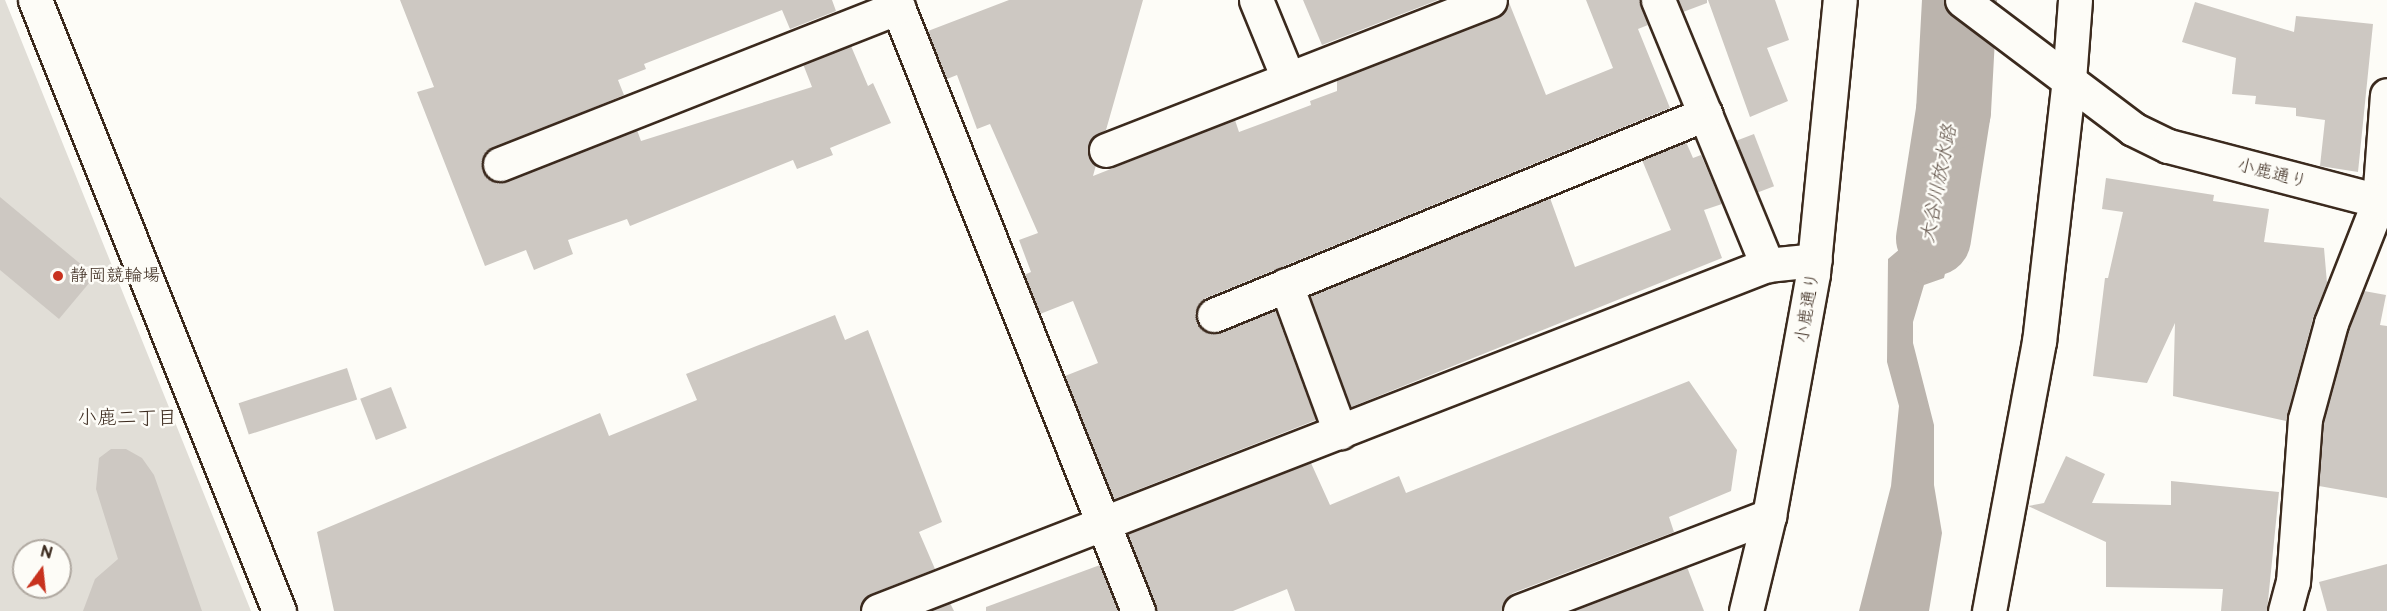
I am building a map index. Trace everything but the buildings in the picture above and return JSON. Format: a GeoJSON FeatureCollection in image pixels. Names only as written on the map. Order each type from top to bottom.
{"type":"FeatureCollection","features":[{"type":"Feature","properties":{"kind":"street"},"geometry":{"type":"LineString","coordinates":[[35,0],[279,611]]}},
{"type":"Feature","properties":{"kind":"street"},"geometry":{"type":"LineString","coordinates":[[1256,0],[1288,78]]}},
{"type":"Feature","properties":{"kind":"street"},"geometry":{"type":"LineString","coordinates":[[1106,150],[1490,0]]}},
{"type":"Feature","properties":{"kind":"street"},"geometry":{"type":"LineString","coordinates":[[1658,0],[1767,265]]}},
{"type":"Feature","properties":{"kind":"street","name":"小鹿通り"},"geometry":{"type":"LineString","coordinates":[[1746,611],[1769,516],[1815,260],[1840,0]]}},
{"type":"Feature","properties":{"kind":"street","name":"小鹿通り"},"geometry":{"type":"LineString","coordinates":[[1962,0],[2133,129],[2168,146],[2383,202]]}},
{"type":"Feature","properties":{"kind":"street"},"geometry":{"type":"LineString","coordinates":[[1989,611],[2039,342],[2069,80],[2075,0]]}},
{"type":"Feature","properties":{"kind":"street"},"geometry":{"type":"LineString","coordinates":[[500,164],[896,3],[1138,611]]}},
{"type":"Feature","properties":{"kind":"street"},"geometry":{"type":"LineString","coordinates":[[2285,611],[2293,582],[2305,419],[2331,323],[2383,202],[2387,95]]}},
{"type":"Feature","properties":{"kind":"street"},"geometry":{"type":"LineString","coordinates":[[1214,315],[1705,114]]}},
{"type":"Feature","properties":{"kind":"street"},"geometry":{"type":"LineString","coordinates":[[878,611],[1104,525],[1767,265],[1815,260]]}},
{"type":"Feature","properties":{"kind":"street"},"geometry":{"type":"LineString","coordinates":[[1286,285],[1340,432]]}},
{"type":"Feature","properties":{"kind":"street"},"geometry":{"type":"LineString","coordinates":[[1520,611],[1769,516]]}},
{"type":"Feature","properties":{"kind":"shaded area","name":"静岡競輪場"},"geometry":{"type":"Polygon","coordinates":[[[0,0],[5,0],[251,611],[0,611],[0,0]]]}},
{"type":"Feature","properties":{"kind":"water"},"geometry":{"type":"Polygon","coordinates":[[[1948,125],[1958,217],[1944,278],[1924,285],[1913,322],[1913,343],[1934,425],[1934,485],[1942,533],[1929,611],[1859,611],[1891,486],[1899,406],[1887,362],[1888,259],[1907,243],[1934,191],[1948,125]]]}},
{"type":"Feature","properties":{"kind":"waterway","name":"大谷川放水路"},"geometry":{"type":"LineString","coordinates":[[1933,238],[1953,111],[1959,0]]}},
{"type":"Feature","properties":{"kind":"place","name":"静岡競輪場"},"geometry":{"type":"Point","coordinates":[58,276]}},
{"type":"Feature","properties":{"kind":"district","name":"小鹿二丁目"},"geometry":{"type":"Point","coordinates":[127,418]}}]}
